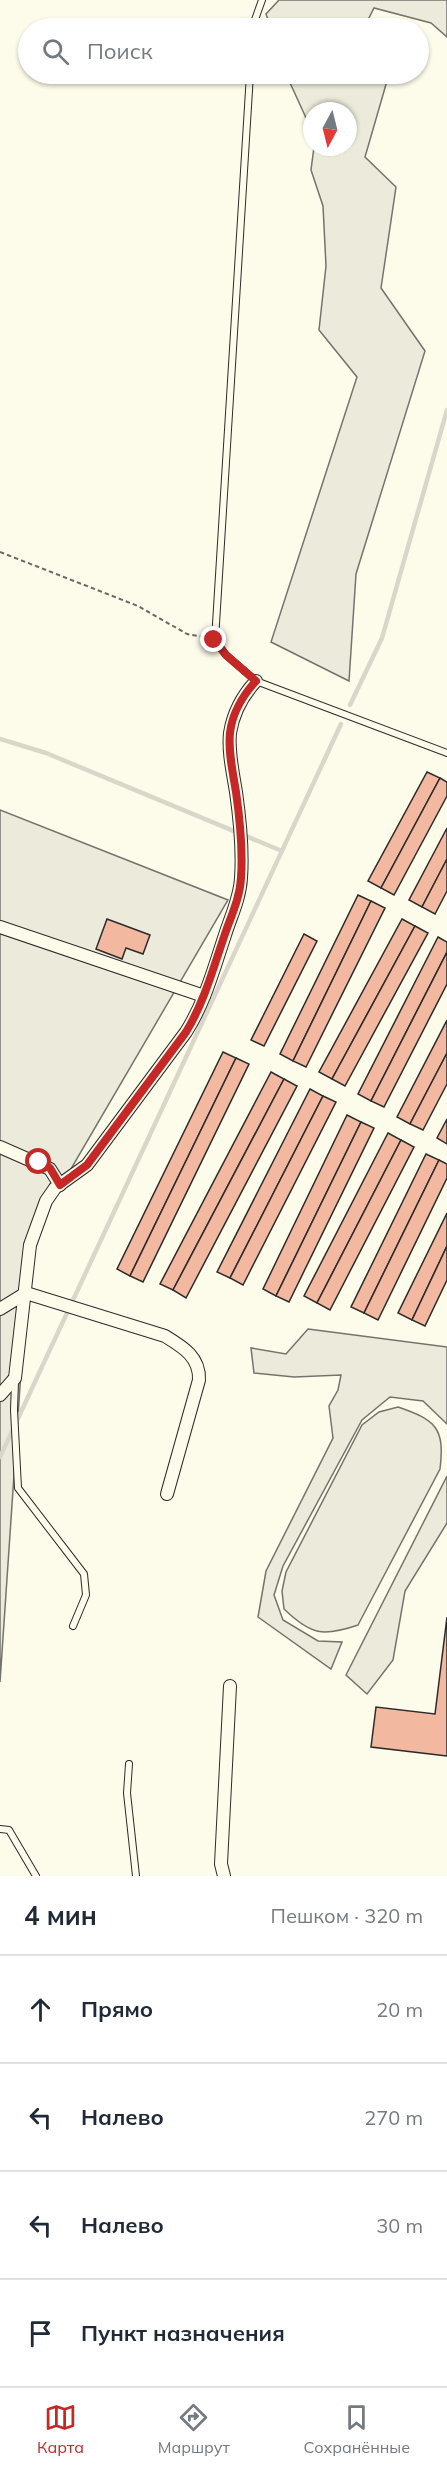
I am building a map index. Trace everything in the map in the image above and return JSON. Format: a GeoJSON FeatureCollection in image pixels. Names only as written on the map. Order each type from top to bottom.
{"type":"FeatureCollection","features":[{"type":"Feature","properties":{"kind":"street"},"geometry":{"type":"LineString","coordinates":[[0,1395],[15,1378],[26,1293],[23,1289],[30,1245],[46,1201],[60,1185],[87,1165],[186,1032],[204,996],[238,896],[242,851],[240,818],[230,752],[230,732],[236,711],[247,691],[256,681]]}},
{"type":"Feature","properties":{"kind":"street"},"geometry":{"type":"LineString","coordinates":[[0,927],[204,996]]}},
{"type":"Feature","properties":{"kind":"street"},"geometry":{"type":"LineString","coordinates":[[0,1147],[50,1168],[60,1185]]}},
{"type":"Feature","properties":{"kind":"street"},"geometry":{"type":"LineString","coordinates":[[0,1309],[26,1293],[165,1336],[181,1345],[194,1358],[200,1370],[199,1380],[167,1494]]}},
{"type":"Feature","properties":{"kind":"street"},"geometry":{"type":"LineString","coordinates":[[224,1876],[221,1864],[230,1686]]}},
{"type":"Feature","properties":{"kind":"lane"},"geometry":{"type":"LineString","coordinates":[[256,18],[262,0]]}},
{"type":"Feature","properties":{"kind":"lane"},"geometry":{"type":"LineString","coordinates":[[249,84],[214,640],[226,655],[256,681],[447,753]]}},
{"type":"Feature","properties":{"kind":"lane"},"geometry":{"type":"LineString","coordinates":[[15,1378],[14,1410],[18,1488],[84,1574],[86,1595],[73,1626]]}},
{"type":"Feature","properties":{"kind":"lane"},"geometry":{"type":"LineString","coordinates":[[129,1764],[127,1792],[136,1876]]}},
{"type":"Feature","properties":{"kind":"lane"},"geometry":{"type":"LineString","coordinates":[[0,1829],[9,1830],[36,1876]]}},
{"type":"Feature","properties":{"kind":"path"},"geometry":{"type":"LineString","coordinates":[[0,552],[138,606],[187,634],[214,640]]}},
{"type":"Feature","properties":{"kind":"shaded area"},"geometry":{"type":"Polygon","coordinates":[[[279,0],[447,0],[447,37],[429,22],[429,18],[412,18],[374,8],[369,18],[267,18],[266,14],[279,0]]]}},
{"type":"Feature","properties":{"kind":"shaded area"},"geometry":{"type":"Polygon","coordinates":[[[291,84],[386,84],[365,157],[396,187],[381,288],[425,351],[356,574],[349,681],[271,642],[357,377],[319,330],[326,266],[323,206],[311,170],[313,156],[357,156],[357,102],[303,102],[303,111],[291,84]]]}},
{"type":"Feature","properties":{"kind":"shaded area"},"geometry":{"type":"Polygon","coordinates":[[[0,810],[228,900],[30,1239],[0,1682],[0,810]]]}},
{"type":"Feature","properties":{"kind":"shaded area"},"geometry":{"type":"Polygon","coordinates":[[[308,1329],[447,1347],[447,1424],[423,1401],[390,1397],[362,1420],[283,1566],[274,1595],[283,1620],[318,1641],[342,1642],[331,1669],[258,1617],[266,1571],[333,1438],[329,1406],[338,1390],[341,1375],[294,1377],[254,1373],[251,1348],[286,1354],[308,1329]]]}},
{"type":"Feature","properties":{"kind":"shaded area"},"geometry":{"type":"Polygon","coordinates":[[[398,1407],[421,1416],[435,1428],[441,1444],[440,1469],[358,1625],[326,1632],[310,1629],[284,1609],[282,1591],[286,1572],[362,1425],[379,1412],[398,1407]]]}},
{"type":"Feature","properties":{"kind":"shaded area"},"geometry":{"type":"Polygon","coordinates":[[[447,1476],[447,1523],[405,1591],[393,1660],[367,1694],[346,1675],[447,1476]]]}},
{"type":"Feature","properties":{"kind":"building"},"geometry":{"type":"Polygon","coordinates":[[[427,772],[440,778],[381,888],[368,881],[427,772]]]}},
{"type":"Feature","properties":{"kind":"building"},"geometry":{"type":"Polygon","coordinates":[[[440,778],[447,782],[447,796],[394,895],[381,888],[440,778]]]}},
{"type":"Feature","properties":{"kind":"building"},"geometry":{"type":"Polygon","coordinates":[[[447,828],[447,859],[422,907],[409,900],[447,828]]]}},
{"type":"Feature","properties":{"kind":"building"},"geometry":{"type":"Polygon","coordinates":[[[447,859],[447,891],[435,914],[422,907],[447,859]]]}},
{"type":"Feature","properties":{"kind":"building"},"geometry":{"type":"Polygon","coordinates":[[[358,895],[371,901],[293,1061],[280,1054],[358,895]]]}},
{"type":"Feature","properties":{"kind":"building"},"geometry":{"type":"Polygon","coordinates":[[[371,901],[385,908],[306,1067],[293,1061],[371,901]]]}},
{"type":"Feature","properties":{"kind":"building"},"geometry":{"type":"Polygon","coordinates":[[[107,919],[150,935],[143,954],[126,948],[122,959],[96,949],[107,919]]]}},
{"type":"Feature","properties":{"kind":"building"},"geometry":{"type":"Polygon","coordinates":[[[402,919],[415,926],[332,1079],[319,1072],[402,919]]]}},
{"type":"Feature","properties":{"kind":"building"},"geometry":{"type":"Polygon","coordinates":[[[415,926],[428,933],[345,1086],[332,1079],[415,926]]]}},
{"type":"Feature","properties":{"kind":"building"},"geometry":{"type":"Polygon","coordinates":[[[304,934],[317,941],[264,1046],[251,1040],[304,934]]]}},
{"type":"Feature","properties":{"kind":"building"},"geometry":{"type":"Polygon","coordinates":[[[438,937],[447,942],[447,952],[371,1101],[358,1094],[438,937]]]}},
{"type":"Feature","properties":{"kind":"building"},"geometry":{"type":"Polygon","coordinates":[[[447,952],[447,984],[384,1107],[371,1101],[447,952]]]}},
{"type":"Feature","properties":{"kind":"building"},"geometry":{"type":"Polygon","coordinates":[[[447,1020],[447,1053],[410,1124],[397,1117],[447,1020]]]}},
{"type":"Feature","properties":{"kind":"building"},"geometry":{"type":"Polygon","coordinates":[[[223,1052],[236,1058],[130,1276],[117,1269],[223,1052]]]}},
{"type":"Feature","properties":{"kind":"building"},"geometry":{"type":"Polygon","coordinates":[[[447,1053],[447,1084],[423,1130],[410,1124],[447,1053]]]}},
{"type":"Feature","properties":{"kind":"building"},"geometry":{"type":"Polygon","coordinates":[[[236,1058],[249,1064],[143,1282],[130,1276],[236,1058]]]}},
{"type":"Feature","properties":{"kind":"building"},"geometry":{"type":"Polygon","coordinates":[[[271,1072],[284,1079],[173,1290],[160,1284],[271,1072]]]}},
{"type":"Feature","properties":{"kind":"building"},"geometry":{"type":"Polygon","coordinates":[[[284,1079],[297,1086],[186,1298],[173,1290],[284,1079]]]}},
{"type":"Feature","properties":{"kind":"building"},"geometry":{"type":"Polygon","coordinates":[[[310,1089],[323,1096],[230,1278],[217,1272],[310,1089]]]}},
{"type":"Feature","properties":{"kind":"building"},"geometry":{"type":"Polygon","coordinates":[[[323,1096],[336,1102],[243,1285],[230,1278],[323,1096]]]}},
{"type":"Feature","properties":{"kind":"building"},"geometry":{"type":"Polygon","coordinates":[[[347,1115],[361,1122],[276,1296],[263,1289],[347,1115]]]}},
{"type":"Feature","properties":{"kind":"building"},"geometry":{"type":"Polygon","coordinates":[[[447,1119],[447,1144],[437,1138],[447,1119]]]}},
{"type":"Feature","properties":{"kind":"building"},"geometry":{"type":"Polygon","coordinates":[[[361,1122],[374,1128],[289,1302],[276,1296],[361,1122]]]}},
{"type":"Feature","properties":{"kind":"building"},"geometry":{"type":"Polygon","coordinates":[[[388,1133],[401,1140],[317,1303],[304,1296],[388,1133]]]}},
{"type":"Feature","properties":{"kind":"building"},"geometry":{"type":"Polygon","coordinates":[[[401,1140],[414,1147],[330,1310],[317,1303],[401,1140]]]}},
{"type":"Feature","properties":{"kind":"building"},"geometry":{"type":"Polygon","coordinates":[[[426,1154],[439,1160],[364,1313],[351,1307],[426,1154]]]}},
{"type":"Feature","properties":{"kind":"building"},"geometry":{"type":"Polygon","coordinates":[[[439,1160],[447,1164],[447,1178],[378,1320],[364,1313],[439,1160]]]}},
{"type":"Feature","properties":{"kind":"building"},"geometry":{"type":"Polygon","coordinates":[[[447,1213],[447,1246],[412,1320],[398,1313],[447,1213]]]}},
{"type":"Feature","properties":{"kind":"building"},"geometry":{"type":"Polygon","coordinates":[[[447,1246],[447,1280],[425,1326],[412,1320],[447,1246]]]}},
{"type":"Feature","properties":{"kind":"building"},"geometry":{"type":"Polygon","coordinates":[[[447,1617],[447,1756],[371,1747],[376,1707],[435,1714],[447,1617]]]}},
{"type":"Feature","properties":{"kind":"waterway"},"geometry":{"type":"LineString","coordinates":[[350,705],[382,638],[447,410]]}},
{"type":"Feature","properties":{"kind":"waterway"},"geometry":{"type":"LineString","coordinates":[[0,1457],[341,724]]}},
{"type":"Feature","properties":{"kind":"waterway"},"geometry":{"type":"LineString","coordinates":[[0,739],[46,753],[282,851]]}},
{"type":"Feature","properties":{"kind":"route"},"geometry":{"type":"LineString","coordinates":[[39,1162],[50,1168],[60,1185],[87,1165],[186,1032],[198,1014],[208,987],[238,896],[241,879],[240,818],[230,752],[230,732],[236,711],[247,691],[256,681],[226,655],[214,640]]}}]}
